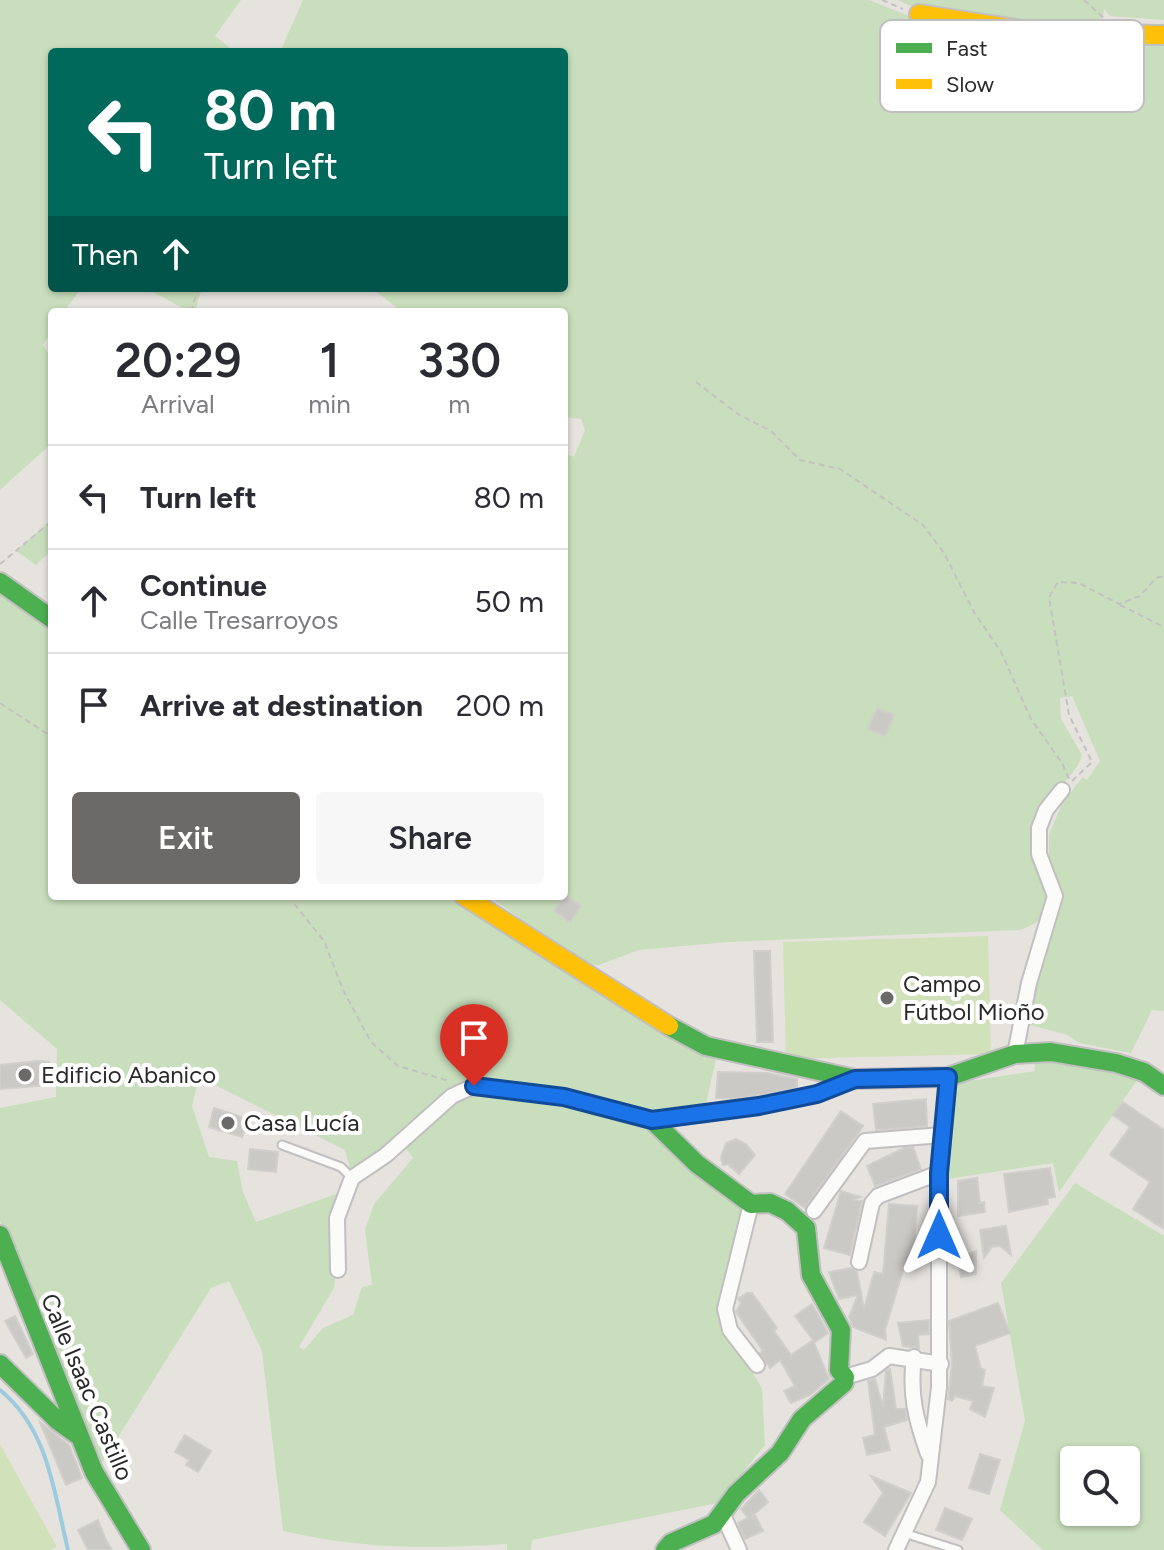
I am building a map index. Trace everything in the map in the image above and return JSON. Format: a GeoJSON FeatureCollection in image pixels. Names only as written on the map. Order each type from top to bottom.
{"type":"FeatureCollection","features":[{"type":"Feature","properties":{"kind":"street"},"geometry":{"type":"LineString","coordinates":[[919,14],[952,20]]}},
{"type":"Feature","properties":{"kind":"street"},"geometry":{"type":"LineString","coordinates":[[1144,35],[1164,35]]}},
{"type":"Feature","properties":{"kind":"street"},"geometry":{"type":"LineString","coordinates":[[0,582],[48,616]]}},
{"type":"Feature","properties":{"kind":"street"},"geometry":{"type":"LineString","coordinates":[[1015,1054],[1029,983],[1055,896],[1039,854],[1039,828],[1046,810],[1062,790]]}},
{"type":"Feature","properties":{"kind":"street"},"geometry":{"type":"LineString","coordinates":[[470,900],[633,1006],[706,1046],[855,1079],[948,1077],[1015,1054],[1051,1052],[1116,1063],[1162,1081]]}},
{"type":"Feature","properties":{"kind":"street"},"geometry":{"type":"LineString","coordinates":[[896,1550],[928,1482],[941,1364],[939,1173],[948,1077]]}},
{"type":"Feature","properties":{"kind":"street"},"geometry":{"type":"LineString","coordinates":[[338,1270],[337,1218],[352,1178],[386,1155],[452,1096],[474,1086],[564,1097],[652,1120],[774,1103],[817,1094],[855,1079]]}},
{"type":"Feature","properties":{"kind":"street"},"geometry":{"type":"LineString","coordinates":[[652,1120],[697,1164],[751,1204],[770,1203],[787,1211],[806,1228],[811,1275],[841,1330],[839,1370],[845,1377]]}},
{"type":"Feature","properties":{"kind":"street"},"geometry":{"type":"LineString","coordinates":[[814,1211],[865,1141],[943,1135]]}},
{"type":"Feature","properties":{"kind":"street"},"geometry":{"type":"LineString","coordinates":[[859,1262],[872,1203],[878,1196],[939,1173]]}},
{"type":"Feature","properties":{"kind":"street"},"geometry":{"type":"LineString","coordinates":[[751,1204],[728,1284],[725,1309],[730,1330],[757,1365]]}},
{"type":"Feature","properties":{"kind":"street","name":"Calle Isaac Castillo"},"geometry":{"type":"LineString","coordinates":[[0,1235],[105,1495],[141,1550]]}},
{"type":"Feature","properties":{"kind":"street"},"geometry":{"type":"LineString","coordinates":[[845,1377],[872,1369],[889,1356],[914,1357],[941,1364]]}},
{"type":"Feature","properties":{"kind":"street"},"geometry":{"type":"LineString","coordinates":[[914,1357],[910,1388],[913,1413],[929,1459]]}},
{"type":"Feature","properties":{"kind":"street"},"geometry":{"type":"LineString","coordinates":[[0,1364],[50,1410],[64,1428],[79,1435]]}},
{"type":"Feature","properties":{"kind":"street"},"geometry":{"type":"LineString","coordinates":[[665,1550],[671,1543],[695,1535],[723,1515],[736,1494],[780,1453],[802,1419],[844,1383],[845,1377]]}},
{"type":"Feature","properties":{"kind":"street"},"geometry":{"type":"LineString","coordinates":[[723,1515],[739,1550]]}},
{"type":"Feature","properties":{"kind":"lane"},"geometry":{"type":"LineString","coordinates":[[282,1145],[341,1167],[352,1178]]}},
{"type":"Feature","properties":{"kind":"lane"},"geometry":{"type":"LineString","coordinates":[[904,1533],[958,1550]]}},
{"type":"Feature","properties":{"kind":"path"},"geometry":{"type":"LineString","coordinates":[[882,0],[919,14]]}},
{"type":"Feature","properties":{"kind":"path"},"geometry":{"type":"LineString","coordinates":[[696,382],[738,414],[771,431],[800,460],[848,473],[923,525],[944,553],[974,612],[1001,652],[1031,719],[1062,763],[1070,783],[1092,762],[1069,715],[1049,597],[1058,582],[1079,583],[1164,627]]}},
{"type":"Feature","properties":{"kind":"path"},"geometry":{"type":"LineString","coordinates":[[0,564],[48,524]]}},
{"type":"Feature","properties":{"kind":"path"},"geometry":{"type":"LineString","coordinates":[[1119,604],[1140,596],[1156,578],[1164,576]]}},
{"type":"Feature","properties":{"kind":"path"},"geometry":{"type":"LineString","coordinates":[[0,703],[48,734]]}},
{"type":"Feature","properties":{"kind":"path"},"geometry":{"type":"LineString","coordinates":[[291,900],[324,941],[343,990],[371,1042],[398,1066],[474,1086]]}},
{"type":"Feature","properties":{"kind":"green space"},"geometry":{"type":"Polygon","coordinates":[[[0,0],[241,0],[215,36],[230,48],[48,48],[48,292],[78,292],[67,308],[48,308],[48,337],[43,345],[48,353],[48,447],[0,490],[0,0]]]}},
{"type":"Feature","properties":{"kind":"green space"},"geometry":{"type":"Polygon","coordinates":[[[303,0],[869,0],[919,20],[880,20],[880,112],[1144,112],[1144,43],[1164,44],[1164,1011],[1152,1010],[1131,1053],[1079,1043],[1068,1035],[1026,1024],[1049,939],[1049,834],[1063,802],[1083,777],[1087,780],[1100,761],[1072,696],[1060,698],[1061,719],[1082,755],[1074,772],[1037,814],[1033,840],[1044,882],[1046,907],[1040,919],[1021,930],[728,942],[639,950],[599,965],[583,964],[495,900],[568,900],[568,455],[574,457],[585,430],[581,419],[568,417],[568,308],[397,308],[377,292],[568,292],[568,48],[282,48],[303,0]]]}},
{"type":"Feature","properties":{"kind":"green space"},"geometry":{"type":"Polygon","coordinates":[[[897,0],[1164,0],[1164,20],[1110,16],[1104,9],[1102,20],[961,20],[897,0]]]}},
{"type":"Feature","properties":{"kind":"green space"},"geometry":{"type":"Polygon","coordinates":[[[153,292],[201,292],[196,308],[183,308],[153,292]]]}},
{"type":"Feature","properties":{"kind":"green space"},"geometry":{"type":"Polygon","coordinates":[[[48,523],[48,554],[36,565],[16,551],[48,523]]]}},
{"type":"Feature","properties":{"kind":"green space"},"geometry":{"type":"Polygon","coordinates":[[[0,590],[48,624],[48,900],[453,900],[597,993],[717,1054],[705,1108],[649,1113],[479,1082],[447,1104],[472,1092],[563,1100],[645,1124],[742,1208],[720,1313],[762,1389],[765,1445],[718,1503],[532,1540],[531,1550],[507,1550],[507,1544],[421,1547],[367,1544],[283,1531],[262,1351],[229,1281],[211,1288],[100,1466],[0,1221],[0,1108],[56,1097],[57,1049],[0,1000],[0,590]],[[199,1077],[192,1106],[209,1157],[237,1161],[243,1192],[256,1222],[342,1192],[334,1288],[299,1347],[304,1350],[323,1328],[353,1315],[362,1287],[372,1285],[365,1230],[374,1204],[413,1158],[405,1147],[442,1108],[351,1172],[345,1150],[199,1077]]]}},
{"type":"Feature","properties":{"kind":"green space","name":"Campo Fútbol Mioño"},"geometry":{"type":"Polygon","coordinates":[[[988,936],[991,1054],[786,1059],[783,942],[988,936]]]}},
{"type":"Feature","properties":{"kind":"green space"},"geometry":{"type":"Polygon","coordinates":[[[1034,1057],[1097,1066],[1138,1079],[1059,1192],[1053,1163],[947,1179],[957,1083],[1035,1071],[1034,1057]]]}},
{"type":"Feature","properties":{"kind":"green space"},"geometry":{"type":"Polygon","coordinates":[[[1075,1183],[1164,1236],[1164,1550],[1043,1550],[1000,1510],[1025,1421],[1001,1283],[1075,1183]]]}},
{"type":"Feature","properties":{"kind":"green space"},"geometry":{"type":"Polygon","coordinates":[[[0,1444],[57,1547],[51,1550],[0,1550],[0,1444]]]}},
{"type":"Feature","properties":{"kind":"building"},"geometry":{"type":"Polygon","coordinates":[[[877,708],[894,715],[885,736],[868,729],[877,708]]]}},
{"type":"Feature","properties":{"kind":"building"},"geometry":{"type":"Polygon","coordinates":[[[568,897],[581,906],[570,922],[554,911],[562,900],[568,900],[568,897]]]}},
{"type":"Feature","properties":{"kind":"building"},"geometry":{"type":"Polygon","coordinates":[[[754,951],[770,951],[773,1042],[757,1042],[754,951]]]}},
{"type":"Feature","properties":{"kind":"building","name":"Edificio Abanico"},"geometry":{"type":"Polygon","coordinates":[[[49,1062],[50,1085],[0,1089],[0,1065],[49,1062]]]}},
{"type":"Feature","properties":{"kind":"building"},"geometry":{"type":"Polygon","coordinates":[[[718,1072],[767,1073],[797,1079],[797,1088],[736,1099],[716,1098],[718,1072]]]}},
{"type":"Feature","properties":{"kind":"building"},"geometry":{"type":"Polygon","coordinates":[[[926,1099],[927,1126],[876,1130],[873,1104],[926,1099]]]}},
{"type":"Feature","properties":{"kind":"building"},"geometry":{"type":"Polygon","coordinates":[[[1123,1102],[1164,1130],[1164,1229],[1133,1209],[1150,1182],[1110,1155],[1130,1127],[1113,1115],[1123,1102]]]}},
{"type":"Feature","properties":{"kind":"building","name":"Casa Lucía"},"geometry":{"type":"Polygon","coordinates":[[[214,1108],[248,1119],[242,1137],[209,1127],[214,1108]]]}},
{"type":"Feature","properties":{"kind":"building"},"geometry":{"type":"Polygon","coordinates":[[[841,1111],[863,1126],[805,1208],[785,1194],[841,1111]]]}},
{"type":"Feature","properties":{"kind":"building"},"geometry":{"type":"Polygon","coordinates":[[[736,1139],[746,1144],[755,1155],[739,1174],[728,1164],[723,1165],[721,1158],[726,1143],[736,1139]]]}},
{"type":"Feature","properties":{"kind":"building"},"geometry":{"type":"Polygon","coordinates":[[[913,1147],[921,1169],[875,1186],[867,1166],[904,1148],[913,1147]]]}},
{"type":"Feature","properties":{"kind":"building"},"geometry":{"type":"Polygon","coordinates":[[[250,1149],[278,1152],[276,1172],[248,1169],[250,1149]]]}},
{"type":"Feature","properties":{"kind":"building"},"geometry":{"type":"Polygon","coordinates":[[[1050,1168],[1055,1197],[1047,1198],[1048,1204],[1009,1212],[1004,1174],[1050,1168]]]}},
{"type":"Feature","properties":{"kind":"building"},"geometry":{"type":"Polygon","coordinates":[[[977,1178],[980,1203],[984,1202],[985,1212],[958,1216],[958,1181],[977,1178]]]}},
{"type":"Feature","properties":{"kind":"building"},"geometry":{"type":"Polygon","coordinates":[[[841,1191],[861,1197],[853,1200],[862,1201],[850,1255],[824,1248],[841,1191]]]}},
{"type":"Feature","properties":{"kind":"building"},"geometry":{"type":"Polygon","coordinates":[[[889,1204],[917,1206],[912,1267],[904,1267],[885,1330],[886,1340],[853,1327],[849,1317],[858,1295],[839,1299],[829,1272],[851,1268],[857,1272],[864,1309],[874,1272],[883,1274],[889,1204]]]}},
{"type":"Feature","properties":{"kind":"building"},"geometry":{"type":"Polygon","coordinates":[[[1006,1226],[1011,1255],[1000,1246],[992,1247],[984,1258],[980,1230],[1006,1226]]]}},
{"type":"Feature","properties":{"kind":"building"},"geometry":{"type":"Polygon","coordinates":[[[976,1251],[976,1274],[961,1277],[958,1258],[976,1251]]]}},
{"type":"Feature","properties":{"kind":"building"},"geometry":{"type":"Polygon","coordinates":[[[752,1293],[777,1328],[774,1331],[791,1355],[813,1340],[795,1316],[812,1304],[828,1333],[814,1343],[829,1379],[810,1395],[791,1403],[784,1391],[795,1386],[780,1360],[770,1368],[760,1353],[763,1351],[736,1312],[741,1303],[738,1299],[752,1293]]]}},
{"type":"Feature","properties":{"kind":"building"},"geometry":{"type":"Polygon","coordinates":[[[998,1303],[1010,1333],[975,1346],[981,1369],[985,1370],[982,1386],[994,1388],[985,1417],[970,1409],[973,1401],[955,1396],[952,1401],[948,1399],[952,1364],[949,1321],[998,1303]]]}},
{"type":"Feature","properties":{"kind":"building"},"geometry":{"type":"Polygon","coordinates":[[[15,1316],[33,1354],[26,1358],[5,1321],[15,1316]]]}},
{"type":"Feature","properties":{"kind":"building"},"geometry":{"type":"Polygon","coordinates":[[[929,1320],[929,1334],[918,1335],[919,1348],[903,1346],[898,1323],[929,1320]]]}},
{"type":"Feature","properties":{"kind":"building"},"geometry":{"type":"Polygon","coordinates":[[[890,1369],[896,1409],[905,1409],[907,1420],[884,1427],[890,1450],[867,1455],[863,1438],[875,1435],[868,1381],[875,1379],[883,1407],[886,1371],[890,1369]]]}},
{"type":"Feature","properties":{"kind":"building"},"geometry":{"type":"Polygon","coordinates":[[[40,1422],[69,1445],[82,1478],[66,1485],[40,1422]]]}},
{"type":"Feature","properties":{"kind":"building"},"geometry":{"type":"Polygon","coordinates":[[[185,1435],[211,1451],[198,1472],[186,1465],[189,1460],[175,1452],[185,1435]]]}},
{"type":"Feature","properties":{"kind":"building"},"geometry":{"type":"Polygon","coordinates":[[[980,1454],[1000,1460],[989,1494],[969,1488],[980,1454]]]}},
{"type":"Feature","properties":{"kind":"building"},"geometry":{"type":"Polygon","coordinates":[[[871,1476],[911,1493],[885,1536],[864,1522],[883,1493],[871,1476]]]}},
{"type":"Feature","properties":{"kind":"building"},"geometry":{"type":"Polygon","coordinates":[[[759,1490],[768,1502],[751,1517],[755,1515],[763,1531],[745,1539],[738,1523],[748,1518],[741,1509],[759,1490]]]}},
{"type":"Feature","properties":{"kind":"building"},"geometry":{"type":"Polygon","coordinates":[[[945,1508],[972,1519],[962,1540],[936,1530],[945,1508]]]}},
{"type":"Feature","properties":{"kind":"building"},"geometry":{"type":"Polygon","coordinates":[[[98,1520],[112,1550],[88,1550],[78,1530],[98,1520]]]}},
{"type":"Feature","properties":{"kind":"waterway"},"geometry":{"type":"LineString","coordinates":[[0,1390],[16,1406],[39,1443],[53,1485],[68,1550]]}},
{"type":"Feature","properties":{"kind":"traffic: fast"},"geometry":{"type":"LineString","coordinates":[[0,582],[48,616]]}},
{"type":"Feature","properties":{"kind":"traffic: fast"},"geometry":{"type":"LineString","coordinates":[[669,1026],[706,1046],[855,1079],[948,1077],[1015,1054],[1051,1052],[1116,1063],[1144,1072],[1164,1086]]}},
{"type":"Feature","properties":{"kind":"traffic: fast"},"geometry":{"type":"LineString","coordinates":[[652,1120],[697,1164],[751,1204],[770,1203],[787,1211],[806,1228],[811,1275],[841,1330],[839,1370],[845,1377],[844,1383],[802,1419],[780,1453],[736,1494],[714,1524],[671,1543],[665,1550]]}},
{"type":"Feature","properties":{"kind":"traffic: fast"},"geometry":{"type":"LineString","coordinates":[[0,1235],[94,1472],[141,1550]]}},
{"type":"Feature","properties":{"kind":"traffic: fast"},"geometry":{"type":"LineString","coordinates":[[0,1364],[58,1421],[76,1434]]}},
{"type":"Feature","properties":{"kind":"traffic: slow"},"geometry":{"type":"LineString","coordinates":[[919,14],[958,20]]}},
{"type":"Feature","properties":{"kind":"traffic: slow"},"geometry":{"type":"LineString","coordinates":[[1144,35],[1164,35]]}},
{"type":"Feature","properties":{"kind":"traffic: slow"},"geometry":{"type":"LineString","coordinates":[[470,900],[669,1026]]}},
{"type":"Feature","properties":{"kind":"place","name":"Campo Fútbol Mioño"},"geometry":{"type":"Point","coordinates":[887,998]}},
{"type":"Feature","properties":{"kind":"place","name":"Edificio Abanico"},"geometry":{"type":"Point","coordinates":[25,1075]}},
{"type":"Feature","properties":{"kind":"place","name":"Casa Lucía"},"geometry":{"type":"Point","coordinates":[228,1123]}},
{"type":"Feature","properties":{"kind":"route"},"geometry":{"type":"LineString","coordinates":[[474,1086],[564,1097],[652,1120],[759,1106],[817,1094],[855,1079],[948,1077],[939,1173],[939,1235]]}}]}
